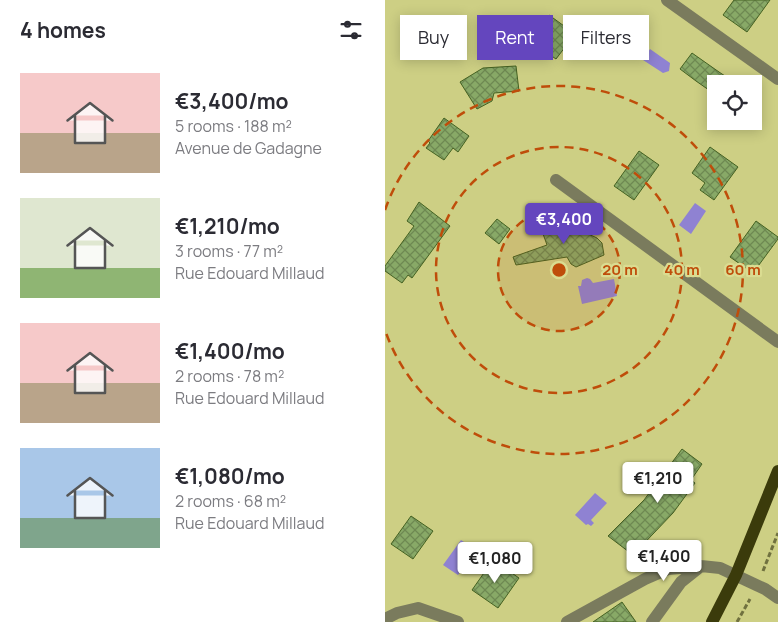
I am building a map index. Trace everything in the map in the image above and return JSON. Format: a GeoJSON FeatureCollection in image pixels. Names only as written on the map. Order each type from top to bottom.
{"type":"FeatureCollection","features":[{"type":"Feature","properties":{"kind":"main road"},"geometry":{"type":"LineString","coordinates":[[712,622],[736,575],[778,471]]}},
{"type":"Feature","properties":{"kind":"street"},"geometry":{"type":"LineString","coordinates":[[667,0],[778,79]]}},
{"type":"Feature","properties":{"kind":"street"},"geometry":{"type":"LineString","coordinates":[[556,180],[778,342]]}},
{"type":"Feature","properties":{"kind":"street"},"geometry":{"type":"LineString","coordinates":[[652,622],[681,582],[701,566]]}},
{"type":"Feature","properties":{"kind":"street"},"geometry":{"type":"LineString","coordinates":[[567,622],[645,579],[668,569],[701,566],[720,568],[765,588],[778,598]]}},
{"type":"Feature","properties":{"kind":"street"},"geometry":{"type":"LineString","coordinates":[[385,619],[397,613],[418,608],[458,622]]}},
{"type":"Feature","properties":{"kind":"shaded area"},"geometry":{"type":"Polygon","coordinates":[[[650,49],[670,63],[669,71],[663,73],[643,60],[649,60],[650,49]]]}},
{"type":"Feature","properties":{"kind":"shaded area"},"geometry":{"type":"Polygon","coordinates":[[[695,203],[706,211],[691,234],[679,225],[695,203]]]}},
{"type":"Feature","properties":{"kind":"shaded area"},"geometry":{"type":"Polygon","coordinates":[[[587,278],[593,283],[614,279],[617,296],[582,304],[578,286],[581,286],[582,280],[587,278]]]}},
{"type":"Feature","properties":{"kind":"shaded area"},"geometry":{"type":"Polygon","coordinates":[[[595,493],[607,503],[591,520],[594,523],[591,526],[586,525],[575,515],[595,493]]]}},
{"type":"Feature","properties":{"kind":"shaded area"},"geometry":{"type":"Polygon","coordinates":[[[461,540],[476,550],[458,575],[443,565],[461,540]]]}},
{"type":"Feature","properties":{"kind":"building"},"geometry":{"type":"Polygon","coordinates":[[[734,0],[770,0],[747,32],[723,15],[734,0]]]}},
{"type":"Feature","properties":{"kind":"building"},"geometry":{"type":"Polygon","coordinates":[[[553,18],[563,25],[563,50],[556,59],[553,57],[553,18]]]}},
{"type":"Feature","properties":{"kind":"building"},"geometry":{"type":"Polygon","coordinates":[[[692,53],[724,75],[707,75],[707,88],[680,69],[692,53]]]}},
{"type":"Feature","properties":{"kind":"building"},"geometry":{"type":"Polygon","coordinates":[[[516,66],[519,91],[494,93],[492,101],[477,109],[460,82],[483,68],[516,66]]]}},
{"type":"Feature","properties":{"kind":"building"},"geometry":{"type":"Polygon","coordinates":[[[444,118],[469,136],[458,152],[453,148],[444,160],[426,148],[430,143],[428,141],[444,118]]]}},
{"type":"Feature","properties":{"kind":"building"},"geometry":{"type":"Polygon","coordinates":[[[710,147],[738,167],[714,200],[700,190],[705,183],[692,173],[710,147]]]}},
{"type":"Feature","properties":{"kind":"building"},"geometry":{"type":"Polygon","coordinates":[[[639,151],[659,165],[634,200],[614,186],[639,151]]]}},
{"type":"Feature","properties":{"kind":"building"},"geometry":{"type":"Polygon","coordinates":[[[419,202],[450,226],[412,278],[408,275],[402,283],[385,271],[385,266],[414,226],[407,221],[419,202]]]}},
{"type":"Feature","properties":{"kind":"building"},"geometry":{"type":"Polygon","coordinates":[[[557,213],[569,223],[573,233],[584,232],[597,238],[602,243],[604,255],[576,267],[571,264],[567,257],[516,265],[513,257],[547,245],[542,231],[557,213]]]}},
{"type":"Feature","properties":{"kind":"building"},"geometry":{"type":"Polygon","coordinates":[[[497,219],[510,229],[499,244],[485,233],[497,219]]]}},
{"type":"Feature","properties":{"kind":"building"},"geometry":{"type":"Polygon","coordinates":[[[756,221],[778,237],[778,239],[753,273],[730,257],[756,221]]]}},
{"type":"Feature","properties":{"kind":"building"},"geometry":{"type":"Polygon","coordinates":[[[682,449],[702,464],[691,480],[695,483],[673,513],[633,555],[608,536],[644,500],[682,449]]]}},
{"type":"Feature","properties":{"kind":"building"},"geometry":{"type":"Polygon","coordinates":[[[411,516],[433,531],[413,559],[391,544],[411,516]]]}},
{"type":"Feature","properties":{"kind":"building"},"geometry":{"type":"Polygon","coordinates":[[[493,560],[519,578],[498,608],[472,590],[493,560]]]}},
{"type":"Feature","properties":{"kind":"building"},"geometry":{"type":"Polygon","coordinates":[[[622,602],[636,622],[593,622],[622,602]]]}}]}
